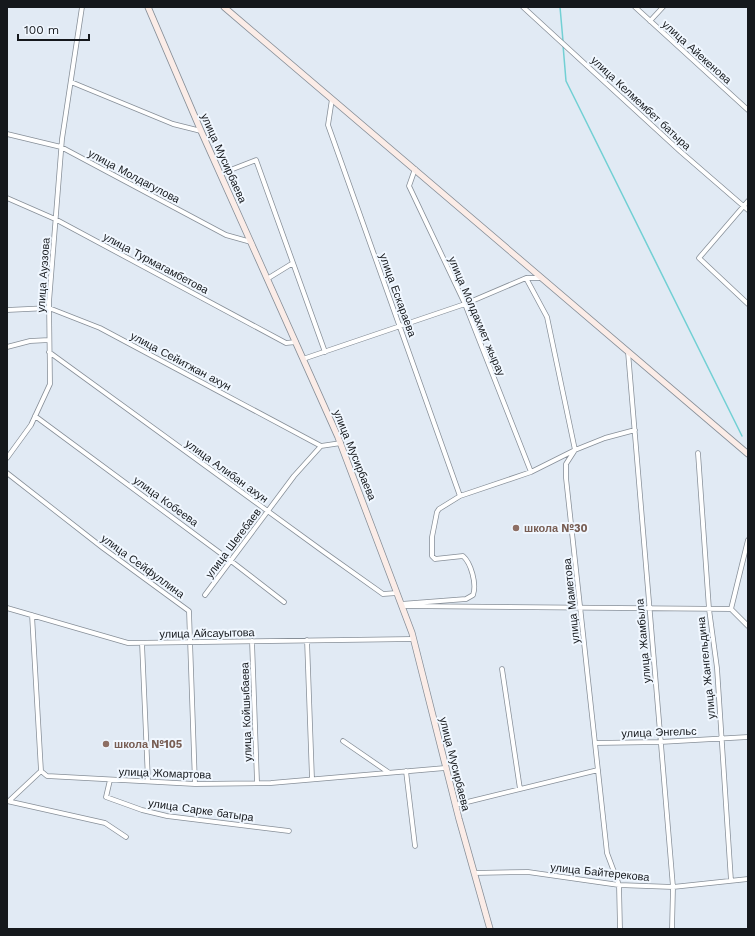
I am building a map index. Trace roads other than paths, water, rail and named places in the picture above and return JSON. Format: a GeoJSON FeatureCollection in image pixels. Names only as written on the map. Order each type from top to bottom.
{"type":"FeatureCollection","features":[{"type":"Feature","properties":{"kind":"street","name":"улица Ауэзова"},"geometry":{"type":"LineString","coordinates":[[7,458],[31,425],[50,384],[49,308],[61,147],[82,7]]}},
{"type":"Feature","properties":{"kind":"street","name":"улица Мусирбаева"},"geometry":{"type":"LineString","coordinates":[[148,7],[201,131],[340,443],[397,593],[413,639],[455,806],[490,929]]}},
{"type":"Feature","properties":{"kind":"street"},"geometry":{"type":"LineString","coordinates":[[224,7],[748,454]]}},
{"type":"Feature","properties":{"kind":"street","name":"улица Келмембет батыра"},"geometry":{"type":"LineString","coordinates":[[523,7],[681,152],[748,210]]}},
{"type":"Feature","properties":{"kind":"street","name":"улица Айекенова"},"geometry":{"type":"LineString","coordinates":[[635,7],[748,110]]}},
{"type":"Feature","properties":{"kind":"street"},"geometry":{"type":"LineString","coordinates":[[650,21],[663,7]]}},
{"type":"Feature","properties":{"kind":"street"},"geometry":{"type":"LineString","coordinates":[[71,82],[173,124],[201,131]]}},
{"type":"Feature","properties":{"kind":"street","name":"улица Ескараева"},"geometry":{"type":"LineString","coordinates":[[332,99],[328,125],[460,496]]}},
{"type":"Feature","properties":{"kind":"street","name":"улица Молдагулова"},"geometry":{"type":"LineString","coordinates":[[7,134],[61,147],[226,234],[251,242]]}},
{"type":"Feature","properties":{"kind":"street"},"geometry":{"type":"LineString","coordinates":[[220,174],[256,160],[325,352]]}},
{"type":"Feature","properties":{"kind":"street","name":"улица Молдахмет жырау"},"geometry":{"type":"LineString","coordinates":[[415,169],[409,186],[465,304],[531,472]]}},
{"type":"Feature","properties":{"kind":"street","name":"улица Турмагамбетова"},"geometry":{"type":"LineString","coordinates":[[7,198],[55,220],[286,343],[296,342]]}},
{"type":"Feature","properties":{"kind":"street"},"geometry":{"type":"LineString","coordinates":[[748,201],[699,258],[748,304]]}},
{"type":"Feature","properties":{"kind":"street"},"geometry":{"type":"LineString","coordinates":[[267,279],[293,263]]}},
{"type":"Feature","properties":{"kind":"street"},"geometry":{"type":"LineString","coordinates":[[303,359],[465,304],[526,278],[542,278]]}},
{"type":"Feature","properties":{"kind":"street"},"geometry":{"type":"LineString","coordinates":[[526,278],[546,317],[575,450]]}},
{"type":"Feature","properties":{"kind":"street","name":"улица Сейитжан ахун"},"geometry":{"type":"LineString","coordinates":[[7,310],[49,308],[100,328],[321,446]]}},
{"type":"Feature","properties":{"kind":"street"},"geometry":{"type":"LineString","coordinates":[[7,348],[30,341],[49,340]]}},
{"type":"Feature","properties":{"kind":"street","name":"улица Алибан ахун"},"geometry":{"type":"LineString","coordinates":[[49,352],[268,512],[384,594],[397,593]]}},
{"type":"Feature","properties":{"kind":"street","name":"улица Жамбыла"},"geometry":{"type":"LineString","coordinates":[[628,352],[673,887],[672,929]]}},
{"type":"Feature","properties":{"kind":"street","name":"улица Кобеева"},"geometry":{"type":"LineString","coordinates":[[35,416],[284,602]]}},
{"type":"Feature","properties":{"kind":"street"},"geometry":{"type":"LineString","coordinates":[[401,605],[466,599],[473,595],[475,590],[467,559],[463,556],[434,558],[431,550],[437,512],[460,496],[531,472],[575,450],[605,438],[635,430]]}},
{"type":"Feature","properties":{"kind":"street"},"geometry":{"type":"LineString","coordinates":[[321,446],[340,443]]}},
{"type":"Feature","properties":{"kind":"street","name":"улица Шегебаев"},"geometry":{"type":"LineString","coordinates":[[205,595],[294,476],[321,446]]}},
{"type":"Feature","properties":{"kind":"street","name":"улица Маметова"},"geometry":{"type":"LineString","coordinates":[[575,450],[566,464],[566,478],[607,853],[620,885],[620,929]]}},
{"type":"Feature","properties":{"kind":"street","name":"улица Жангельдина"},"geometry":{"type":"LineString","coordinates":[[698,452],[709,609],[717,668],[731,881]]}},
{"type":"Feature","properties":{"kind":"street","name":"улица Сейфуллина"},"geometry":{"type":"LineString","coordinates":[[7,473],[189,611],[195,784]]}},
{"type":"Feature","properties":{"kind":"street"},"geometry":{"type":"LineString","coordinates":[[732,609],[748,540]]}},
{"type":"Feature","properties":{"kind":"street"},"geometry":{"type":"LineString","coordinates":[[401,605],[732,609],[748,626]]}},
{"type":"Feature","properties":{"kind":"street","name":"улица Айсауытова"},"geometry":{"type":"LineString","coordinates":[[7,608],[128,643],[413,639]]}},
{"type":"Feature","properties":{"kind":"street"},"geometry":{"type":"LineString","coordinates":[[8,801],[41,771],[32,615]]}},
{"type":"Feature","properties":{"kind":"street"},"geometry":{"type":"LineString","coordinates":[[307,640],[312,779]]}},
{"type":"Feature","properties":{"kind":"street","name":"улица Койшыбаева"},"geometry":{"type":"LineString","coordinates":[[252,641],[257,782]]}},
{"type":"Feature","properties":{"kind":"street"},"geometry":{"type":"LineString","coordinates":[[142,643],[148,781]]}},
{"type":"Feature","properties":{"kind":"street"},"geometry":{"type":"LineString","coordinates":[[502,669],[520,789]]}},
{"type":"Feature","properties":{"kind":"street","name":"улица Энгельс"},"geometry":{"type":"LineString","coordinates":[[595,743],[660,742],[748,737]]}},
{"type":"Feature","properties":{"kind":"street"},"geometry":{"type":"LineString","coordinates":[[343,741],[388,772]]}},
{"type":"Feature","properties":{"kind":"street","name":"улица Жомартова"},"geometry":{"type":"LineString","coordinates":[[41,771],[47,776],[195,784],[312,779],[446,768]]}},
{"type":"Feature","properties":{"kind":"street"},"geometry":{"type":"LineString","coordinates":[[455,806],[598,770]]}},
{"type":"Feature","properties":{"kind":"street"},"geometry":{"type":"LineString","coordinates":[[406,771],[415,846]]}},
{"type":"Feature","properties":{"kind":"street","name":"улица Сарке батыра"},"geometry":{"type":"LineString","coordinates":[[110,780],[106,797],[142,810],[167,816],[289,831]]}},
{"type":"Feature","properties":{"kind":"street"},"geometry":{"type":"LineString","coordinates":[[8,801],[105,823],[126,837]]}},
{"type":"Feature","properties":{"kind":"street","name":"улица Байтерекова"},"geometry":{"type":"LineString","coordinates":[[474,873],[528,872],[620,885],[673,887],[748,879]]}},
{"type":"Feature","properties":{"kind":"waterway"},"geometry":{"type":"LineString","coordinates":[[560,7],[563,41]]}},
{"type":"Feature","properties":{"kind":"waterway"},"geometry":{"type":"LineString","coordinates":[[563,45],[566,81],[742,436]]}},
{"type":"Feature","properties":{"kind":"place","name":"школа №30"},"geometry":{"type":"Point","coordinates":[516,528]}},
{"type":"Feature","properties":{"kind":"place","name":"школа №105"},"geometry":{"type":"Point","coordinates":[106,744]}}]}
